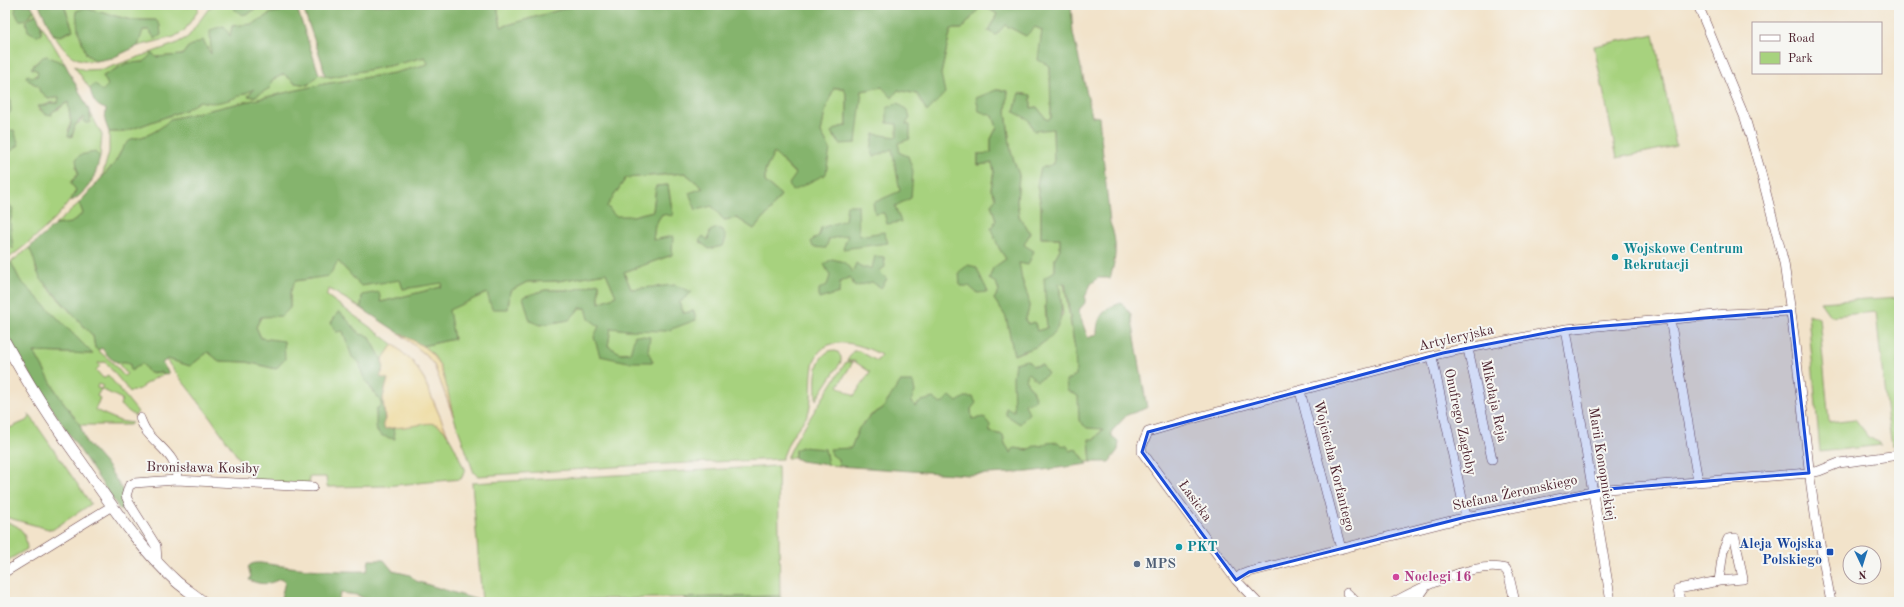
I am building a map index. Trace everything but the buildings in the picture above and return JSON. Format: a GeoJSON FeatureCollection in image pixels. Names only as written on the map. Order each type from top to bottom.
{"type":"FeatureCollection","features":[{"type":"Feature","properties":{"kind":"street"},"geometry":{"type":"LineString","coordinates":[[1698,5],[1745,118],[1760,169],[1784,264],[1791,311],[1817,533],[1831,602]]}},
{"type":"Feature","properties":{"kind":"street","name":"Artyleryjska"},"geometry":{"type":"LineString","coordinates":[[1142,446],[1148,432],[1156,428],[1468,349],[1566,330],[1670,319],[1791,311]]}},
{"type":"Feature","properties":{"kind":"street"},"geometry":{"type":"LineString","coordinates":[[1670,319],[1698,481]]}},
{"type":"Feature","properties":{"kind":"street","name":"Marii Konopnickiej"},"geometry":{"type":"LineString","coordinates":[[1566,330],[1611,602]]}},
{"type":"Feature","properties":{"kind":"street","name":"Bronisława Kosiby"},"geometry":{"type":"LineString","coordinates":[[5,342],[40,402],[112,506],[142,545],[176,581],[203,602]]}},
{"type":"Feature","properties":{"kind":"street","name":"Mikołaja Reja"},"geometry":{"type":"LineString","coordinates":[[1468,349],[1492,459]]}},
{"type":"Feature","properties":{"kind":"street","name":"Onufrego Zagłoby"},"geometry":{"type":"LineString","coordinates":[[1432,357],[1466,517]]}},
{"type":"Feature","properties":{"kind":"street","name":"Wojciecha Korfantego"},"geometry":{"type":"LineString","coordinates":[[1300,391],[1341,549]]}},
{"type":"Feature","properties":{"kind":"street"},"geometry":{"type":"LineString","coordinates":[[140,418],[146,431],[172,459],[177,469],[176,480]]}},
{"type":"Feature","properties":{"kind":"street","name":"Łasicka"},"geometry":{"type":"LineString","coordinates":[[1142,446],[1142,452],[1149,463],[1236,580],[1257,602]]}},
{"type":"Feature","properties":{"kind":"street","name":"Stefana Żeromskiego"},"geometry":{"type":"LineString","coordinates":[[1236,580],[1241,575],[1249,572],[1466,517],[1592,492],[1698,481],[1809,473],[1819,471],[1839,463],[1899,455]]}},
{"type":"Feature","properties":{"kind":"street","name":"Bronisława Kosiby"},"geometry":{"type":"LineString","coordinates":[[157,560],[156,546],[129,503],[127,492],[129,486],[134,482],[176,480],[313,487]]}},
{"type":"Feature","properties":{"kind":"street"},"geometry":{"type":"LineString","coordinates":[[5,572],[112,506]]}},
{"type":"Feature","properties":{"kind":"street"},"geometry":{"type":"LineString","coordinates":[[1680,602],[1678,589],[1719,581],[1743,579],[1735,538],[1728,539],[1723,551],[1719,581]]}},
{"type":"Feature","properties":{"kind":"street"},"geometry":{"type":"LineString","coordinates":[[1415,602],[1425,588],[1436,580],[1486,567],[1497,566],[1506,569],[1515,602]]}},
{"type":"Feature","properties":{"kind":"street"},"geometry":{"type":"LineString","coordinates":[[1394,602],[1406,594],[1425,588]]}},
{"type":"Feature","properties":{"kind":"street"},"geometry":{"type":"LineString","coordinates":[[1347,593],[1356,602]]}},
{"type":"Feature","properties":{"kind":"highlighted area"},"geometry":{"type":"Polygon","coordinates":[[[1791,311],[1809,473],[1608,489],[1466,517],[1249,572],[1236,580],[1142,452],[1148,432],[1443,353],[1566,329],[1791,311]]]}},
{"type":"Feature","properties":{"kind":"green space"},"geometry":{"type":"Polygon","coordinates":[[[5,5],[16,5],[29,17],[34,10],[36,14],[29,18],[41,34],[41,24],[65,64],[46,58],[38,61],[31,68],[38,71],[38,74],[28,80],[38,86],[48,99],[59,97],[58,103],[53,102],[38,108],[45,114],[59,109],[68,102],[71,124],[68,131],[73,134],[75,125],[80,122],[83,117],[85,119],[91,119],[90,112],[102,135],[100,157],[98,156],[76,166],[78,174],[71,183],[76,190],[70,200],[45,228],[5,261],[5,240],[10,233],[10,222],[13,209],[8,203],[5,207],[5,119],[7,119],[10,99],[5,98],[5,34],[9,30],[9,17],[5,15],[5,5]]]}},
{"type":"Feature","properties":{"kind":"green space"},"geometry":{"type":"Polygon","coordinates":[[[16,5],[31,5],[34,10],[26,19],[19,20],[15,12],[16,5]]]}},
{"type":"Feature","properties":{"kind":"green space"},"geometry":{"type":"Polygon","coordinates":[[[39,5],[64,5],[73,30],[60,36],[53,34],[39,5]]]}},
{"type":"Feature","properties":{"kind":"green space"},"geometry":{"type":"Polygon","coordinates":[[[64,5],[198,5],[198,11],[184,31],[174,37],[138,46],[142,30],[149,30],[156,20],[131,20],[84,8],[86,54],[96,61],[88,61],[75,58],[70,55],[53,34],[61,36],[73,30],[64,5]]]}},
{"type":"Feature","properties":{"kind":"green space"},"geometry":{"type":"Polygon","coordinates":[[[215,5],[234,5],[234,9],[250,13],[259,5],[280,5],[283,11],[271,13],[253,24],[232,26],[230,37],[211,55],[188,47],[182,55],[156,57],[144,62],[127,63],[103,76],[108,85],[102,91],[95,84],[90,89],[74,66],[85,70],[105,69],[175,44],[188,37],[209,8],[215,5]]]}},
{"type":"Feature","properties":{"kind":"green space"},"geometry":{"type":"Polygon","coordinates":[[[234,5],[259,5],[250,13],[242,15],[234,9],[234,5]]]}},
{"type":"Feature","properties":{"kind":"green space"},"geometry":{"type":"Polygon","coordinates":[[[280,5],[296,5],[319,74],[308,85],[295,83],[284,74],[272,80],[270,88],[254,97],[248,96],[254,89],[235,98],[221,102],[207,103],[200,101],[185,110],[124,132],[109,132],[105,121],[106,109],[99,106],[95,102],[90,89],[95,84],[102,91],[108,85],[103,76],[127,63],[144,62],[152,53],[156,57],[182,55],[188,47],[203,40],[211,54],[210,30],[224,26],[230,36],[232,26],[253,24],[271,13],[282,11],[280,5]]]}},
{"type":"Feature","properties":{"kind":"green space"},"geometry":{"type":"Polygon","coordinates":[[[302,5],[497,5],[501,27],[576,5],[982,5],[962,29],[951,29],[941,74],[945,93],[927,112],[917,94],[898,90],[892,98],[882,87],[862,91],[856,143],[840,144],[831,132],[840,127],[847,126],[847,97],[844,88],[834,88],[825,111],[821,133],[830,149],[826,174],[792,191],[789,184],[796,174],[774,153],[765,171],[765,182],[781,195],[754,229],[737,218],[724,220],[712,206],[696,210],[689,193],[703,188],[685,173],[626,178],[607,206],[615,216],[633,216],[653,211],[656,186],[668,185],[673,216],[662,214],[655,225],[653,240],[673,236],[672,255],[624,272],[631,289],[675,285],[692,292],[679,303],[684,313],[694,311],[696,320],[666,331],[611,328],[608,346],[620,353],[630,353],[635,335],[650,337],[648,351],[653,362],[628,362],[600,356],[594,337],[599,326],[589,319],[586,308],[580,308],[569,320],[540,325],[530,321],[523,297],[545,290],[573,290],[599,283],[599,303],[616,296],[606,273],[558,281],[527,282],[510,291],[508,309],[492,309],[487,293],[449,310],[454,339],[422,346],[361,308],[362,295],[379,292],[381,302],[441,287],[442,283],[403,289],[400,280],[361,286],[338,261],[329,276],[295,281],[290,293],[290,308],[282,316],[261,317],[256,327],[261,338],[284,341],[285,359],[276,369],[247,362],[219,361],[208,352],[190,366],[168,359],[162,363],[169,373],[164,375],[162,372],[149,373],[142,363],[131,371],[130,364],[125,362],[117,362],[108,356],[102,348],[98,350],[95,348],[93,336],[40,278],[33,255],[29,248],[55,225],[71,223],[83,213],[79,203],[114,164],[124,146],[131,139],[152,133],[162,127],[170,119],[324,84],[394,73],[428,64],[425,57],[331,77],[325,76],[322,62],[302,5]]]}},
{"type":"Feature","properties":{"kind":"green space"},"geometry":{"type":"Polygon","coordinates":[[[497,5],[576,5],[501,27],[497,5]]]}},
{"type":"Feature","properties":{"kind":"green space"},"geometry":{"type":"Polygon","coordinates":[[[982,5],[997,14],[988,31],[996,34],[1005,25],[1026,36],[1035,27],[1042,30],[1041,41],[1050,66],[1051,119],[1047,120],[1037,107],[1031,108],[1030,95],[1019,93],[1014,111],[1053,129],[1054,164],[1037,185],[1041,206],[1041,238],[1060,238],[1060,249],[1055,258],[1055,271],[1045,306],[1047,328],[1037,331],[1025,320],[1029,305],[1021,278],[1019,259],[1021,251],[1030,233],[1019,216],[1017,202],[1019,175],[1011,152],[1006,112],[1008,91],[996,90],[993,116],[997,127],[991,139],[991,154],[978,154],[978,165],[992,163],[994,171],[991,189],[996,199],[991,204],[996,220],[999,248],[1006,259],[993,268],[999,291],[994,299],[1006,317],[1014,355],[1042,344],[1063,314],[1059,284],[1064,283],[1075,350],[1078,396],[1103,429],[1095,439],[1089,440],[1091,462],[1087,462],[1076,449],[1070,451],[1047,443],[1041,446],[1036,445],[1028,450],[1014,448],[1011,453],[1005,444],[1003,435],[990,432],[972,420],[971,409],[957,402],[941,404],[922,401],[915,406],[911,401],[883,408],[871,415],[859,428],[851,448],[838,459],[839,466],[828,465],[825,449],[795,450],[795,458],[787,458],[797,438],[846,362],[853,362],[838,386],[854,396],[870,372],[854,361],[847,361],[853,351],[859,351],[877,361],[881,355],[862,347],[842,343],[832,344],[824,348],[817,355],[812,372],[811,399],[808,414],[792,436],[782,459],[644,465],[478,476],[474,473],[453,415],[439,364],[432,353],[422,346],[454,339],[448,310],[487,292],[508,309],[510,291],[527,282],[558,281],[606,273],[616,296],[599,303],[599,283],[573,290],[545,290],[523,297],[540,325],[568,320],[580,308],[586,308],[590,319],[599,326],[600,356],[653,362],[648,351],[620,353],[608,346],[611,327],[627,330],[696,319],[694,311],[684,313],[679,303],[649,288],[631,289],[624,272],[672,255],[653,240],[655,225],[662,214],[673,215],[668,185],[656,186],[653,211],[633,216],[615,217],[607,206],[626,178],[685,173],[703,188],[712,206],[724,220],[737,218],[754,229],[781,195],[765,182],[765,171],[774,153],[796,175],[830,149],[821,133],[825,111],[834,88],[844,88],[847,97],[847,126],[840,127],[831,132],[840,144],[862,91],[882,87],[917,94],[941,74],[951,29],[962,29],[982,5]]]}},
{"type":"Feature","properties":{"kind":"green space"},"geometry":{"type":"Polygon","coordinates":[[[984,5],[1071,5],[1073,33],[1092,116],[1099,117],[1110,223],[1113,230],[1115,244],[1114,264],[1110,278],[1098,278],[1091,284],[1085,297],[1085,303],[1078,311],[1088,338],[1097,334],[1098,322],[1100,318],[1110,308],[1121,303],[1131,314],[1147,408],[1127,415],[1112,431],[1112,436],[1119,442],[1118,450],[1109,462],[1091,462],[1089,439],[1095,439],[1103,429],[1087,428],[1079,421],[1078,396],[1067,390],[1066,381],[1076,375],[1075,350],[1065,283],[1059,284],[1061,317],[1056,331],[1040,345],[1014,355],[1006,317],[994,299],[999,291],[996,283],[989,279],[993,268],[1006,259],[999,248],[991,229],[996,220],[991,204],[996,198],[991,189],[994,171],[992,163],[978,165],[978,154],[991,153],[991,139],[997,127],[993,116],[979,111],[976,98],[996,90],[1008,91],[1006,112],[1011,152],[1019,175],[1017,202],[1019,216],[1030,233],[1024,245],[1034,251],[1028,265],[1019,263],[1022,280],[1029,302],[1025,320],[1028,324],[1035,322],[1037,331],[1047,328],[1044,278],[1055,271],[1055,258],[1060,249],[1060,238],[1041,238],[1041,206],[1037,185],[1041,168],[1054,164],[1053,129],[1034,131],[1028,119],[1014,112],[1019,93],[1031,95],[1031,108],[1037,107],[1047,120],[1051,118],[1050,66],[1038,60],[1042,30],[1035,27],[1026,36],[1005,25],[996,35],[988,31],[997,14],[984,5]]]}},
{"type":"Feature","properties":{"kind":"green space"},"geometry":{"type":"Polygon","coordinates":[[[84,8],[131,20],[156,20],[160,25],[161,35],[155,39],[149,30],[143,30],[138,46],[112,58],[96,61],[86,54],[78,30],[76,11],[84,8]]]}},
{"type":"Feature","properties":{"kind":"green space"},"geometry":{"type":"Polygon","coordinates":[[[36,14],[41,24],[41,34],[37,36],[28,31],[26,21],[36,14]]]}},
{"type":"Feature","properties":{"kind":"green space"},"geometry":{"type":"Polygon","coordinates":[[[5,15],[10,17],[9,30],[5,34],[5,15]]]}},
{"type":"Feature","properties":{"kind":"green space"},"geometry":{"type":"Polygon","coordinates":[[[1654,34],[1676,146],[1617,158],[1594,46],[1654,34]]]}},
{"type":"Feature","properties":{"kind":"green space"},"geometry":{"type":"Polygon","coordinates":[[[47,56],[65,64],[90,112],[90,123],[85,123],[83,117],[75,125],[72,137],[68,136],[71,124],[68,102],[52,112],[52,115],[45,114],[38,106],[48,105],[49,103],[58,103],[59,97],[48,99],[43,93],[40,92],[38,86],[26,77],[27,75],[32,77],[37,76],[38,71],[31,68],[43,57],[47,56]]]}},
{"type":"Feature","properties":{"kind":"green space"},"geometry":{"type":"Polygon","coordinates":[[[425,57],[429,64],[394,73],[324,84],[170,119],[162,127],[152,133],[131,139],[124,146],[114,164],[102,177],[109,152],[109,132],[124,132],[185,110],[200,101],[256,88],[249,96],[254,97],[272,80],[284,74],[295,83],[308,85],[319,74],[331,77],[425,57]]]}},
{"type":"Feature","properties":{"kind":"green space"},"geometry":{"type":"Polygon","coordinates":[[[5,98],[10,99],[11,111],[5,119],[5,98]]]}},
{"type":"Feature","properties":{"kind":"green space"},"geometry":{"type":"Polygon","coordinates":[[[898,103],[907,110],[910,118],[906,124],[910,125],[910,139],[898,143],[900,153],[908,156],[913,171],[911,198],[895,206],[901,222],[887,224],[884,213],[875,214],[873,203],[900,191],[892,149],[874,157],[871,149],[874,134],[897,137],[897,124],[887,123],[887,108],[898,103]]]}},
{"type":"Feature","properties":{"kind":"green space"},"geometry":{"type":"Polygon","coordinates":[[[14,130],[19,145],[7,154],[5,152],[5,131],[14,130]]]}},
{"type":"Feature","properties":{"kind":"green space"},"geometry":{"type":"Polygon","coordinates":[[[95,152],[100,157],[93,178],[87,188],[77,198],[70,202],[76,190],[71,183],[78,174],[76,159],[80,155],[95,152]]]}},
{"type":"Feature","properties":{"kind":"green space"},"geometry":{"type":"Polygon","coordinates":[[[8,203],[13,209],[10,222],[13,249],[5,241],[5,207],[8,203]]]}},
{"type":"Feature","properties":{"kind":"green space"},"geometry":{"type":"Polygon","coordinates":[[[79,203],[83,213],[71,223],[55,225],[79,203]]]}},
{"type":"Feature","properties":{"kind":"green space"},"geometry":{"type":"Polygon","coordinates":[[[847,205],[858,205],[859,236],[884,232],[888,243],[843,249],[848,235],[829,239],[826,248],[813,247],[811,241],[819,236],[821,228],[845,220],[847,205]]]}},
{"type":"Feature","properties":{"kind":"green space"},"geometry":{"type":"Polygon","coordinates":[[[717,228],[723,230],[726,238],[723,246],[709,249],[699,241],[703,236],[708,240],[710,231],[717,228]]]}},
{"type":"Feature","properties":{"kind":"green space"},"geometry":{"type":"Polygon","coordinates":[[[29,248],[35,259],[36,270],[47,287],[93,336],[95,348],[112,362],[124,376],[127,374],[117,362],[127,361],[130,364],[131,370],[142,362],[149,373],[162,372],[164,375],[157,377],[142,386],[142,388],[130,392],[105,362],[98,363],[100,366],[96,370],[103,378],[108,375],[138,412],[135,416],[120,405],[122,399],[101,389],[97,396],[100,398],[95,410],[120,421],[132,423],[130,425],[80,425],[57,393],[34,352],[93,354],[19,280],[11,262],[29,248]],[[98,384],[97,388],[101,389],[103,386],[98,384]]]}},
{"type":"Feature","properties":{"kind":"green space"},"geometry":{"type":"Polygon","coordinates":[[[875,256],[884,257],[885,267],[879,271],[887,279],[881,288],[872,282],[855,287],[850,277],[840,282],[839,293],[819,299],[819,289],[827,285],[830,276],[824,264],[832,259],[844,262],[853,272],[856,263],[863,268],[872,268],[875,256]]]}},
{"type":"Feature","properties":{"kind":"green space"},"geometry":{"type":"Polygon","coordinates":[[[338,261],[361,286],[400,279],[403,289],[442,282],[441,287],[381,302],[362,295],[361,308],[329,289],[326,295],[393,344],[382,360],[369,336],[360,335],[339,311],[331,323],[343,331],[347,342],[360,363],[371,389],[379,399],[382,406],[376,409],[377,432],[394,438],[393,428],[427,422],[434,423],[446,433],[455,448],[465,471],[461,479],[385,486],[327,487],[326,477],[309,477],[309,485],[255,482],[208,414],[166,360],[168,359],[190,366],[208,352],[219,361],[247,362],[276,369],[256,327],[261,317],[290,308],[290,293],[295,281],[310,279],[338,261]]]}},
{"type":"Feature","properties":{"kind":"green space"},"geometry":{"type":"Polygon","coordinates":[[[11,262],[20,280],[93,354],[34,352],[57,393],[80,425],[86,442],[108,467],[123,491],[127,506],[120,510],[49,404],[21,360],[5,331],[5,267],[11,262]]]}},
{"type":"Feature","properties":{"kind":"green space"},"geometry":{"type":"Polygon","coordinates":[[[968,265],[976,267],[988,292],[977,293],[969,286],[960,286],[959,272],[968,265]]]}},
{"type":"Feature","properties":{"kind":"green space"},"geometry":{"type":"Polygon","coordinates":[[[1899,297],[1899,444],[1892,444],[1887,416],[1876,312],[1830,316],[1820,302],[1899,297]]]}},
{"type":"Feature","properties":{"kind":"green space"},"geometry":{"type":"Polygon","coordinates":[[[339,311],[360,334],[369,336],[382,360],[384,368],[381,372],[388,379],[383,398],[385,428],[393,428],[395,439],[382,436],[377,430],[376,409],[382,405],[363,376],[360,363],[352,357],[343,331],[336,332],[331,323],[339,311]]]}},
{"type":"Feature","properties":{"kind":"green space"},"geometry":{"type":"Polygon","coordinates":[[[1808,314],[1819,318],[1829,422],[1855,419],[1869,437],[1882,445],[1820,452],[1808,314]]]}},
{"type":"Feature","properties":{"kind":"green space"},"geometry":{"type":"Polygon","coordinates":[[[832,350],[838,352],[841,357],[841,362],[816,400],[816,371],[818,364],[826,353],[832,350]]]}},
{"type":"Feature","properties":{"kind":"green space"},"geometry":{"type":"Polygon","coordinates":[[[1027,360],[1033,366],[1042,365],[1048,374],[1037,381],[1028,373],[1026,381],[1036,400],[1025,404],[1029,413],[1020,424],[1006,415],[1006,408],[1014,411],[1013,377],[1015,363],[1027,360]]]}},
{"type":"Feature","properties":{"kind":"green space"},"geometry":{"type":"Polygon","coordinates":[[[900,382],[913,382],[915,392],[911,401],[915,406],[922,401],[933,398],[941,404],[950,396],[957,402],[965,397],[973,397],[976,403],[971,409],[972,419],[984,417],[990,425],[990,432],[1003,435],[1005,444],[1011,453],[1014,448],[1028,450],[1036,445],[1041,446],[1047,443],[1058,442],[1061,445],[1067,446],[1070,451],[1076,449],[1088,464],[1028,472],[968,475],[839,466],[838,459],[832,455],[830,449],[851,448],[859,428],[872,415],[883,408],[900,382]]]}},
{"type":"Feature","properties":{"kind":"green space"},"geometry":{"type":"Polygon","coordinates":[[[29,414],[91,504],[52,530],[5,517],[5,430],[28,420],[30,417],[29,414]]]}},
{"type":"Feature","properties":{"kind":"green space"},"geometry":{"type":"Polygon","coordinates":[[[802,447],[825,449],[828,465],[801,461],[795,458],[795,450],[802,447]]]}},
{"type":"Feature","properties":{"kind":"green space"},"geometry":{"type":"Polygon","coordinates":[[[778,466],[780,596],[482,601],[472,483],[778,466]]]}},
{"type":"Feature","properties":{"kind":"green space"},"geometry":{"type":"Polygon","coordinates":[[[5,522],[15,525],[22,531],[27,549],[5,562],[5,522]]]}},
{"type":"Feature","properties":{"kind":"green space"},"geometry":{"type":"Polygon","coordinates":[[[369,560],[384,560],[393,571],[410,575],[416,581],[481,601],[572,599],[575,602],[372,602],[357,595],[341,593],[337,602],[280,602],[285,582],[280,579],[268,583],[257,583],[249,580],[251,577],[248,567],[255,563],[318,570],[367,571],[369,560]]]}},
{"type":"Feature","properties":{"kind":"green space"},"geometry":{"type":"Polygon","coordinates":[[[780,596],[783,602],[693,602],[683,598],[780,596]]]}},
{"type":"Feature","properties":{"kind":"sand"},"geometry":{"type":"Polygon","coordinates":[[[399,333],[424,347],[436,359],[443,374],[453,415],[434,365],[426,355],[399,333]]]}},
{"type":"Feature","properties":{"kind":"sand"},"geometry":{"type":"Polygon","coordinates":[[[393,344],[413,362],[423,377],[448,435],[439,426],[431,423],[385,429],[383,424],[385,419],[383,398],[388,379],[380,377],[384,368],[382,360],[393,344]]]}},
{"type":"Feature","properties":{"kind":"place","name":"Wojskowe Centrum Rekrutacji"},"geometry":{"type":"Point","coordinates":[1615,257]}},
{"type":"Feature","properties":{"kind":"place","name":"PKT"},"geometry":{"type":"Point","coordinates":[1179,547]}},
{"type":"Feature","properties":{"kind":"place","name":"Aleja Wojska Polskiego"},"geometry":{"type":"Point","coordinates":[1830,552]}},
{"type":"Feature","properties":{"kind":"place","name":"MPS"},"geometry":{"type":"Point","coordinates":[1137,564]}},
{"type":"Feature","properties":{"kind":"place","name":"Noclegi 16"},"geometry":{"type":"Point","coordinates":[1396,577]}}]}
